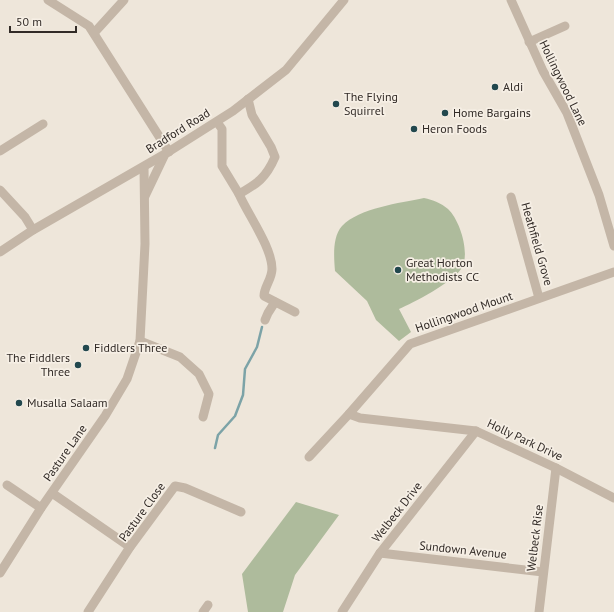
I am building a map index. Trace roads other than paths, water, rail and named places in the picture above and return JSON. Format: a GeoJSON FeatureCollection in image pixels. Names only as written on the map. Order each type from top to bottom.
{"type":"FeatureCollection","features":[{"type":"Feature","properties":{"kind":"street"},"geometry":{"type":"LineString","coordinates":[[48,0],[90,26],[167,153]]}},
{"type":"Feature","properties":{"kind":"street"},"geometry":{"type":"LineString","coordinates":[[94,33],[124,0]]}},
{"type":"Feature","properties":{"kind":"street","name":"Bradford Road"},"geometry":{"type":"LineString","coordinates":[[0,252],[33,230],[144,167],[217,122],[286,70],[344,0]]}},
{"type":"Feature","properties":{"kind":"street","name":"Hollingwood Lane"},"geometry":{"type":"LineString","coordinates":[[511,0],[543,71],[567,112],[599,195],[614,246]]}},
{"type":"Feature","properties":{"kind":"street"},"geometry":{"type":"LineString","coordinates":[[529,42],[565,26]]}},
{"type":"Feature","properties":{"kind":"street"},"geometry":{"type":"LineString","coordinates":[[239,194],[263,179],[275,157],[271,147],[252,115],[248,99]]}},
{"type":"Feature","properties":{"kind":"street"},"geometry":{"type":"LineString","coordinates":[[217,122],[222,129],[222,166],[239,194],[268,254],[272,269],[264,291],[264,296],[295,312]]}},
{"type":"Feature","properties":{"kind":"street"},"geometry":{"type":"LineString","coordinates":[[0,150],[43,124]]}},
{"type":"Feature","properties":{"kind":"street","name":"Pasture Lane"},"geometry":{"type":"LineString","coordinates":[[144,198],[167,153]]}},
{"type":"Feature","properties":{"kind":"street","name":"Pasture Lane"},"geometry":{"type":"LineString","coordinates":[[0,573],[52,493],[105,416],[128,378],[140,341],[145,244],[144,167]]}},
{"type":"Feature","properties":{"kind":"street"},"geometry":{"type":"LineString","coordinates":[[0,190],[24,217],[33,230]]}},
{"type":"Feature","properties":{"kind":"street","name":"Heathfield Grove"},"geometry":{"type":"LineString","coordinates":[[511,197],[539,298]]}},
{"type":"Feature","properties":{"kind":"street","name":"Hollingwood Mount"},"geometry":{"type":"LineString","coordinates":[[309,457],[410,344],[614,272]]}},
{"type":"Feature","properties":{"kind":"street"},"geometry":{"type":"LineString","coordinates":[[265,320],[275,302]]}},
{"type":"Feature","properties":{"kind":"street"},"geometry":{"type":"LineString","coordinates":[[140,341],[180,358],[199,374],[209,394],[202,417]]}},
{"type":"Feature","properties":{"kind":"street","name":"Holly Park Drive"},"geometry":{"type":"LineString","coordinates":[[349,414],[360,418],[476,431],[556,468],[614,498]]}},
{"type":"Feature","properties":{"kind":"street","name":"Welbeck Drive"},"geometry":{"type":"LineString","coordinates":[[342,612],[380,553],[476,431]]}},
{"type":"Feature","properties":{"kind":"street","name":"Welbeck Rise"},"geometry":{"type":"LineString","coordinates":[[539,612],[556,468]]}},
{"type":"Feature","properties":{"kind":"street"},"geometry":{"type":"LineString","coordinates":[[7,485],[42,508]]}},
{"type":"Feature","properties":{"kind":"street","name":"Pasture Close"},"geometry":{"type":"LineString","coordinates":[[88,612],[130,548],[175,486],[185,488],[241,512]]}},
{"type":"Feature","properties":{"kind":"street"},"geometry":{"type":"LineString","coordinates":[[52,493],[130,548]]}},
{"type":"Feature","properties":{"kind":"street","name":"Sundown Avenue"},"geometry":{"type":"LineString","coordinates":[[380,553],[543,572]]}},
{"type":"Feature","properties":{"kind":"waterway"},"geometry":{"type":"LineString","coordinates":[[215,448],[218,435],[235,416],[243,395],[245,369],[257,347],[262,327]]}},
{"type":"Feature","properties":{"kind":"place","name":"Aldi"},"geometry":{"type":"Point","coordinates":[495,87]}},
{"type":"Feature","properties":{"kind":"place","name":"The Flying Squirrel"},"geometry":{"type":"Point","coordinates":[336,104]}},
{"type":"Feature","properties":{"kind":"place","name":"Home Bargains"},"geometry":{"type":"Point","coordinates":[445,113]}},
{"type":"Feature","properties":{"kind":"place","name":"Heron Foods"},"geometry":{"type":"Point","coordinates":[414,129]}},
{"type":"Feature","properties":{"kind":"place","name":"Great Horton Methodists CC"},"geometry":{"type":"Point","coordinates":[398,270]}},
{"type":"Feature","properties":{"kind":"place","name":"Fiddlers Three"},"geometry":{"type":"Point","coordinates":[86,348]}},
{"type":"Feature","properties":{"kind":"place","name":"The Fiddlers Three"},"geometry":{"type":"Point","coordinates":[78,365]}},
{"type":"Feature","properties":{"kind":"place","name":"Musalla Salaam"},"geometry":{"type":"Point","coordinates":[19,403]}}]}
